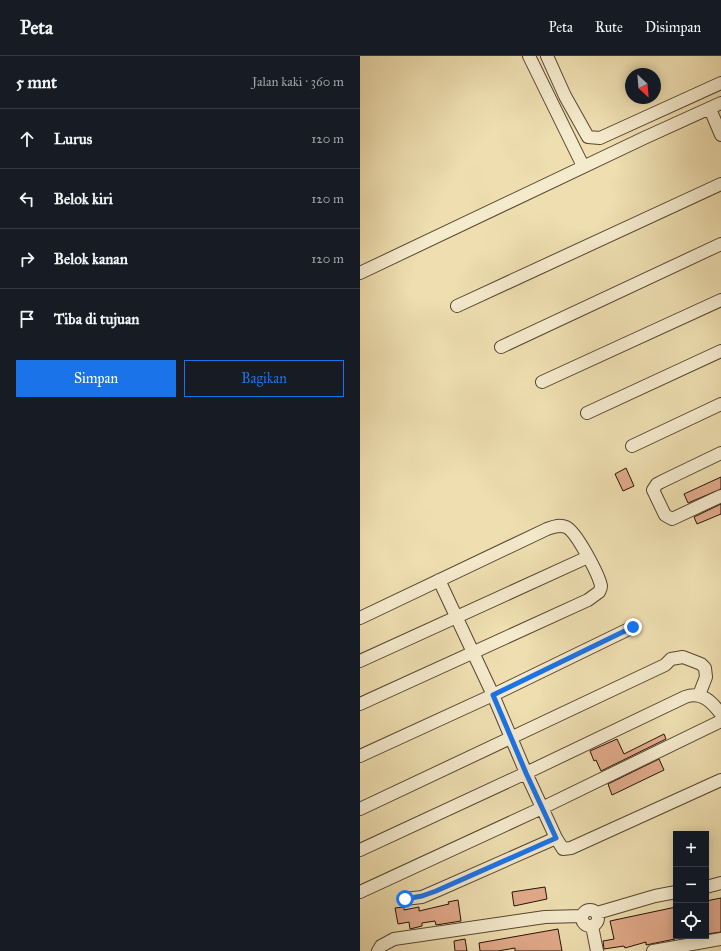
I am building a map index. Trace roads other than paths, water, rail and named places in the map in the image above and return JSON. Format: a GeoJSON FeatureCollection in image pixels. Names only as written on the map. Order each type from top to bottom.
{"type":"FeatureCollection","features":[{"type":"Feature","properties":{"kind":"street"},"geometry":{"type":"LineString","coordinates":[[529,56],[583,166]]}},
{"type":"Feature","properties":{"kind":"street"},"geometry":{"type":"LineString","coordinates":[[546,56],[565,96],[588,137],[600,138],[721,83]]}},
{"type":"Feature","properties":{"kind":"street"},"geometry":{"type":"LineString","coordinates":[[551,103],[565,96]]}},
{"type":"Feature","properties":{"kind":"street"},"geometry":{"type":"LineString","coordinates":[[360,273],[583,166],[721,103]]}},
{"type":"Feature","properties":{"kind":"street"},"geometry":{"type":"LineString","coordinates":[[710,109],[721,135]]}},
{"type":"Feature","properties":{"kind":"street"},"geometry":{"type":"LineString","coordinates":[[636,122],[644,138]]}},
{"type":"Feature","properties":{"kind":"street"},"geometry":{"type":"LineString","coordinates":[[457,306],[721,184]]}},
{"type":"Feature","properties":{"kind":"street"},"geometry":{"type":"LineString","coordinates":[[501,347],[721,244]]}},
{"type":"Feature","properties":{"kind":"street"},"geometry":{"type":"LineString","coordinates":[[542,382],[721,300]]}},
{"type":"Feature","properties":{"kind":"street"},"geometry":{"type":"LineString","coordinates":[[587,413],[721,351]]}},
{"type":"Feature","properties":{"kind":"street"},"geometry":{"type":"LineString","coordinates":[[632,446],[721,404]]}},
{"type":"Feature","properties":{"kind":"street"},"geometry":{"type":"LineString","coordinates":[[721,453],[657,484],[653,490],[665,515],[672,519],[721,496]]}},
{"type":"Feature","properties":{"kind":"street"},"geometry":{"type":"LineString","coordinates":[[360,618],[556,526],[564,526],[572,531],[588,557],[601,586],[601,589],[596,595],[360,704]]}},
{"type":"Feature","properties":{"kind":"street"},"geometry":{"type":"LineString","coordinates":[[360,661],[588,557]]}},
{"type":"Feature","properties":{"kind":"street"},"geometry":{"type":"LineString","coordinates":[[439,580],[493,695],[542,808],[556,838],[563,849],[571,848],[721,780]]}},
{"type":"Feature","properties":{"kind":"street"},"geometry":{"type":"LineString","coordinates":[[360,756],[493,695],[633,627]]}},
{"type":"Feature","properties":{"kind":"street"},"geometry":{"type":"LineString","coordinates":[[360,809],[666,666],[671,659],[683,657],[701,664],[705,668],[706,677],[699,695]]}},
{"type":"Feature","properties":{"kind":"street"},"geometry":{"type":"LineString","coordinates":[[360,850],[685,697],[699,695],[710,702],[721,714]]}},
{"type":"Feature","properties":{"kind":"street"},"geometry":{"type":"LineString","coordinates":[[360,892],[542,808],[721,721]]}},
{"type":"Feature","properties":{"kind":"street"},"geometry":{"type":"LineString","coordinates":[[405,899],[422,896],[436,891],[556,838]]}},
{"type":"Feature","properties":{"kind":"street"},"geometry":{"type":"LineString","coordinates":[[709,886],[721,884]]}},
{"type":"Feature","properties":{"kind":"street"},"geometry":{"type":"LineString","coordinates":[[378,951],[381,946],[394,938],[545,917],[582,916],[587,910],[592,910],[597,913],[655,896],[673,893]]}},
{"type":"Feature","properties":{"kind":"street"},"geometry":{"type":"LineString","coordinates":[[592,926],[598,921],[597,913]]}},
{"type":"Feature","properties":{"kind":"street"},"geometry":{"type":"LineString","coordinates":[[582,916],[584,924],[592,926]]}},
{"type":"Feature","properties":{"kind":"street"},"geometry":{"type":"LineString","coordinates":[[592,926],[597,951]]}},
{"type":"Feature","properties":{"kind":"street"},"geometry":{"type":"LineString","coordinates":[[653,951],[721,939]]}}]}
